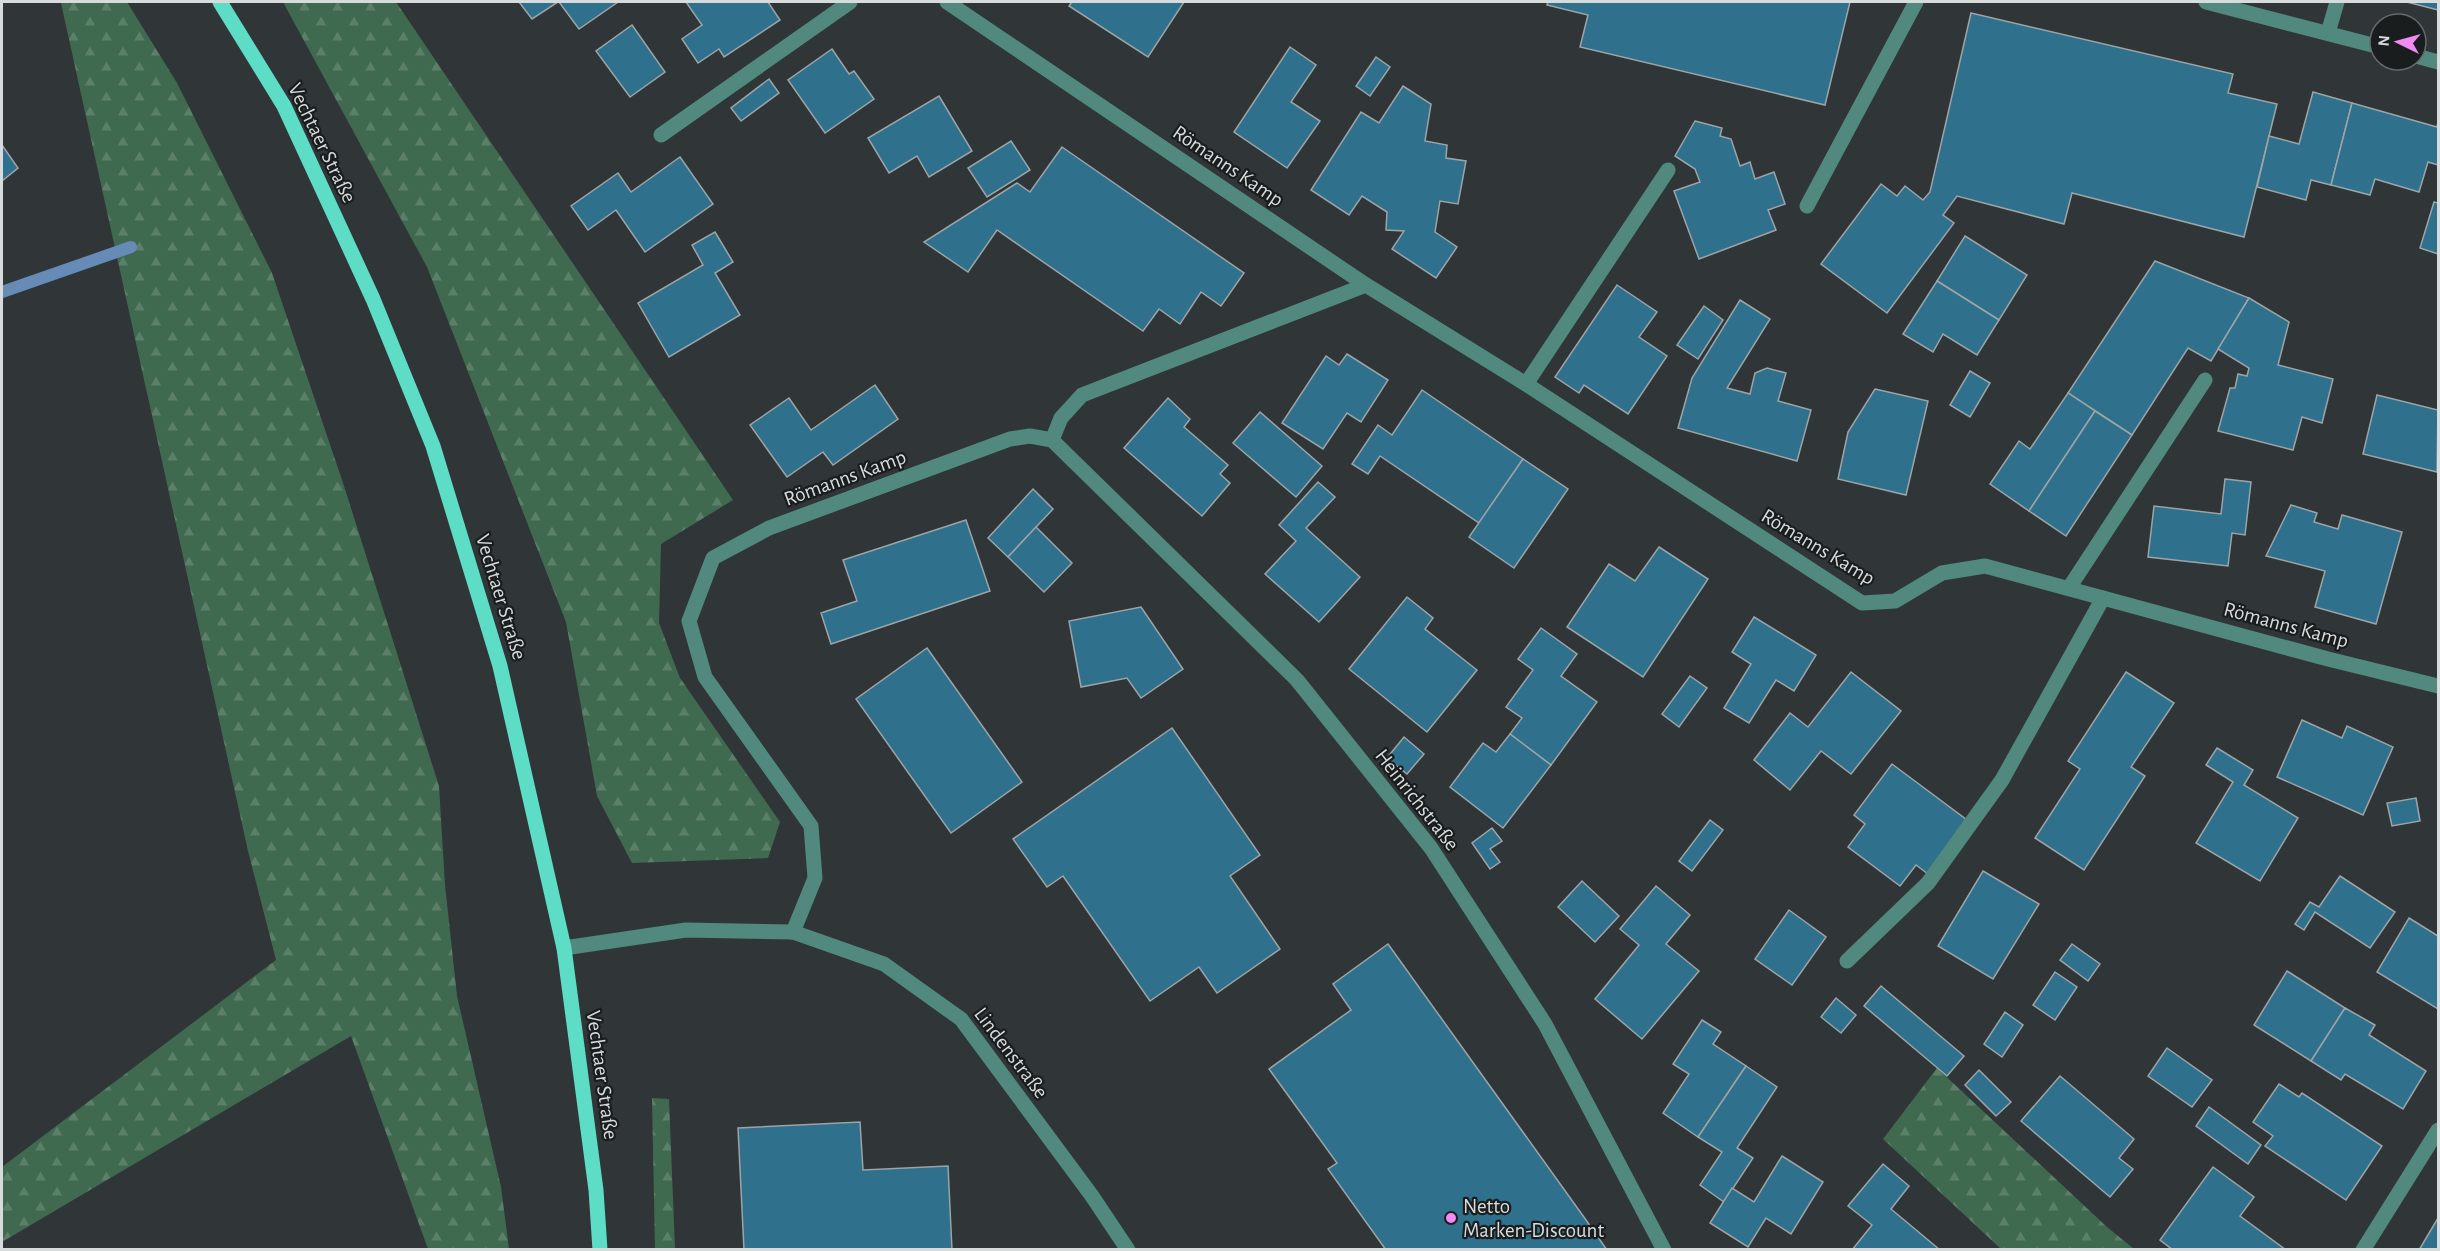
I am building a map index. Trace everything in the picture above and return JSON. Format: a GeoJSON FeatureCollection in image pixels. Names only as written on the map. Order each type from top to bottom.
{"type":"FeatureCollection","features":[{"type":"Feature","properties":{"kind":"main road","name":"Vechtaer Straße"},"geometry":{"type":"LineString","coordinates":[[220,2],[284,106],[373,299],[433,446],[501,666],[564,948],[596,1190],[600,1250]]}},
{"type":"Feature","properties":{"kind":"street"},"geometry":{"type":"LineString","coordinates":[[661,135],[850,2]]}},
{"type":"Feature","properties":{"kind":"street","name":"Römanns Kamp"},"geometry":{"type":"LineString","coordinates":[[947,2],[1366,285],[1526,384],[1862,603],[1895,601],[1942,573],[1985,566],[2328,659],[2439,686]]}},
{"type":"Feature","properties":{"kind":"street"},"geometry":{"type":"LineString","coordinates":[[1807,206],[1916,2]]}},
{"type":"Feature","properties":{"kind":"street"},"geometry":{"type":"LineString","coordinates":[[2206,2],[2368,44]]}},
{"type":"Feature","properties":{"kind":"street"},"geometry":{"type":"LineString","coordinates":[[2328,33],[2337,2]]}},
{"type":"Feature","properties":{"kind":"street"},"geometry":{"type":"LineString","coordinates":[[1526,384],[1668,170]]}},
{"type":"Feature","properties":{"kind":"street"},"geometry":{"type":"LineString","coordinates":[[1052,440],[1061,418],[1082,395],[1366,285]]}},
{"type":"Feature","properties":{"kind":"street"},"geometry":{"type":"LineString","coordinates":[[2069,588],[2205,380]]}},
{"type":"Feature","properties":{"kind":"street","name":"Römanns Kamp"},"geometry":{"type":"LineString","coordinates":[[793,932],[815,878],[811,826],[705,677],[689,621],[713,558],[769,528],[1010,439],[1030,436],[1052,440]]}},
{"type":"Feature","properties":{"kind":"street","name":"Heinrichstraße"},"geometry":{"type":"LineString","coordinates":[[1052,440],[1297,680],[1431,848],[1545,1024],[1664,1250]]}},
{"type":"Feature","properties":{"kind":"street"},"geometry":{"type":"LineString","coordinates":[[1847,961],[1928,883],[1995,789],[2103,598]]}},
{"type":"Feature","properties":{"kind":"street","name":"Lindenstraße"},"geometry":{"type":"LineString","coordinates":[[564,948],[686,930],[793,932],[884,964],[961,1019],[1092,1196],[1128,1250]]}},
{"type":"Feature","properties":{"kind":"street"},"geometry":{"type":"LineString","coordinates":[[2363,1250],[2439,1131]]}},
{"type":"Feature","properties":{"kind":"green space"},"geometry":{"type":"Polygon","coordinates":[[[127,2],[177,83],[272,273],[344,486],[439,786],[445,885],[457,996],[501,1187],[509,1249],[428,1249],[351,1036],[2,1242],[2,1167],[276,960],[248,851],[61,3],[127,2]]]}},
{"type":"Feature","properties":{"kind":"green space"},"geometry":{"type":"Polygon","coordinates":[[[283,2],[396,2],[733,500],[661,544],[659,623],[680,678],[780,822],[768,858],[632,863],[597,796],[566,622],[427,267],[283,2]]]}},
{"type":"Feature","properties":{"kind":"green space"},"geometry":{"type":"Polygon","coordinates":[[[1937,1068],[2107,1227],[2134,1249],[2001,1249],[1883,1139],[1937,1068]]]}},
{"type":"Feature","properties":{"kind":"green space"},"geometry":{"type":"Polygon","coordinates":[[[652,1098],[669,1099],[675,1249],[655,1249],[652,1098]]]}},
{"type":"Feature","properties":{"kind":"building"},"geometry":{"type":"Polygon","coordinates":[[[519,2],[558,2],[532,19],[519,2]]]}},
{"type":"Feature","properties":{"kind":"building"},"geometry":{"type":"Polygon","coordinates":[[[559,2],[618,2],[579,29],[559,2]]]}},
{"type":"Feature","properties":{"kind":"building"},"geometry":{"type":"Polygon","coordinates":[[[686,2],[768,2],[780,20],[724,57],[719,49],[698,63],[682,39],[702,25],[686,2]]]}},
{"type":"Feature","properties":{"kind":"building"},"geometry":{"type":"Polygon","coordinates":[[[1072,2],[1184,2],[1148,57],[1069,6],[1072,2]]]}},
{"type":"Feature","properties":{"kind":"building"},"geometry":{"type":"Polygon","coordinates":[[[1548,2],[1850,2],[1825,105],[1580,47],[1588,15],[1547,5],[1548,2]]]}},
{"type":"Feature","properties":{"kind":"building"},"geometry":{"type":"Polygon","coordinates":[[[2407,2],[2438,2],[2438,10],[2407,2]]]}},
{"type":"Feature","properties":{"kind":"building"},"geometry":{"type":"Polygon","coordinates":[[[1971,13],[2233,74],[2228,93],[2277,104],[2244,237],[2072,193],[2064,224],[1957,196],[1943,215],[1954,223],[1887,313],[1821,264],[1881,184],[1897,196],[1905,186],[1923,200],[1930,192],[1971,13]]]}},
{"type":"Feature","properties":{"kind":"building"},"geometry":{"type":"Polygon","coordinates":[[[632,25],[665,72],[630,97],[596,51],[632,25]]]}},
{"type":"Feature","properties":{"kind":"building"},"geometry":{"type":"Polygon","coordinates":[[[1290,47],[1316,65],[1291,102],[1320,121],[1287,168],[1234,132],[1290,47]]]}},
{"type":"Feature","properties":{"kind":"building"},"geometry":{"type":"Polygon","coordinates":[[[832,49],[849,74],[854,71],[874,99],[825,133],[788,80],[832,49]]]}},
{"type":"Feature","properties":{"kind":"building"},"geometry":{"type":"Polygon","coordinates":[[[1376,57],[1390,67],[1370,96],[1356,86],[1376,57]]]}},
{"type":"Feature","properties":{"kind":"building"},"geometry":{"type":"Polygon","coordinates":[[[769,79],[779,93],[741,121],[731,108],[769,79]]]}},
{"type":"Feature","properties":{"kind":"building"},"geometry":{"type":"Polygon","coordinates":[[[1403,86],[1431,104],[1425,141],[1447,145],[1446,158],[1466,161],[1458,204],[1440,201],[1435,232],[1457,247],[1436,278],[1392,249],[1404,231],[1386,230],[1387,212],[1362,196],[1349,215],[1311,190],[1361,112],[1379,123],[1403,86]]]}},
{"type":"Feature","properties":{"kind":"building"},"geometry":{"type":"Polygon","coordinates":[[[2313,92],[2352,103],[2331,185],[2311,180],[2306,200],[2257,187],[2269,136],[2299,144],[2313,92]]]}},
{"type":"Feature","properties":{"kind":"building"},"geometry":{"type":"Polygon","coordinates":[[[939,96],[972,151],[929,177],[917,156],[889,173],[868,138],[939,96]]]}},
{"type":"Feature","properties":{"kind":"building"},"geometry":{"type":"Polygon","coordinates":[[[2352,103],[2437,127],[2438,122],[2438,165],[2428,162],[2419,192],[2375,179],[2370,195],[2331,185],[2352,103]]]}},
{"type":"Feature","properties":{"kind":"building"},"geometry":{"type":"Polygon","coordinates":[[[1695,121],[1722,128],[1720,136],[1731,139],[1740,166],[1750,162],[1755,179],[1774,172],[1785,204],[1768,210],[1776,230],[1699,259],[1674,191],[1700,182],[1695,169],[1675,156],[1695,121]]]}},
{"type":"Feature","properties":{"kind":"building"},"geometry":{"type":"Polygon","coordinates":[[[1011,141],[1030,170],[987,197],[968,168],[1011,141]]]}},
{"type":"Feature","properties":{"kind":"building"},"geometry":{"type":"Polygon","coordinates":[[[2,145],[18,168],[2,181],[2,145]]]}},
{"type":"Feature","properties":{"kind":"building"},"geometry":{"type":"Polygon","coordinates":[[[1062,147],[1244,273],[1221,306],[1201,292],[1180,324],[1159,309],[1143,331],[997,230],[968,272],[924,242],[1017,183],[1030,192],[1062,147]]]}},
{"type":"Feature","properties":{"kind":"building"},"geometry":{"type":"Polygon","coordinates":[[[680,157],[713,204],[645,252],[616,210],[588,230],[571,206],[618,173],[631,192],[680,157]]]}},
{"type":"Feature","properties":{"kind":"building"},"geometry":{"type":"Polygon","coordinates":[[[2434,202],[2438,203],[2438,254],[2420,248],[2434,202]]]}},
{"type":"Feature","properties":{"kind":"building"},"geometry":{"type":"Polygon","coordinates":[[[715,232],[733,262],[715,273],[740,315],[669,357],[638,303],[703,265],[692,245],[715,232]]]}},
{"type":"Feature","properties":{"kind":"building"},"geometry":{"type":"Polygon","coordinates":[[[1965,236],[2027,275],[1999,320],[1937,281],[1965,236]]]}},
{"type":"Feature","properties":{"kind":"building"},"geometry":{"type":"Polygon","coordinates":[[[2155,261],[2249,298],[2211,361],[2188,348],[2132,435],[2068,393],[2155,261]]]}},
{"type":"Feature","properties":{"kind":"building"},"geometry":{"type":"Polygon","coordinates":[[[1937,281],[1999,320],[1977,355],[1943,334],[1933,352],[1903,334],[1937,281]]]}},
{"type":"Feature","properties":{"kind":"building"},"geometry":{"type":"Polygon","coordinates":[[[1617,285],[1657,312],[1639,337],[1667,356],[1628,414],[1584,385],[1579,393],[1555,377],[1617,285]]]}},
{"type":"Feature","properties":{"kind":"building"},"geometry":{"type":"Polygon","coordinates":[[[2249,298],[2289,322],[2278,365],[2333,379],[2322,423],[2302,417],[2293,450],[2218,431],[2230,388],[2235,388],[2238,374],[2247,376],[2249,368],[2218,349],[2249,298]]]}},
{"type":"Feature","properties":{"kind":"building"},"geometry":{"type":"Polygon","coordinates":[[[1740,300],[1770,319],[1727,388],[1750,394],[1755,373],[1767,368],[1786,373],[1778,401],[1811,410],[1797,461],[1678,428],[1692,378],[1740,300]]]}},
{"type":"Feature","properties":{"kind":"building"},"geometry":{"type":"Polygon","coordinates":[[[1704,306],[1723,320],[1698,359],[1677,345],[1704,306]]]}},
{"type":"Feature","properties":{"kind":"building"},"geometry":{"type":"Polygon","coordinates":[[[1347,354],[1388,380],[1361,422],[1347,413],[1323,449],[1282,423],[1326,356],[1339,365],[1347,354]]]}},
{"type":"Feature","properties":{"kind":"building"},"geometry":{"type":"Polygon","coordinates":[[[1970,371],[1990,383],[1970,417],[1950,405],[1970,371]]]}},
{"type":"Feature","properties":{"kind":"building"},"geometry":{"type":"Polygon","coordinates":[[[875,385],[898,419],[833,465],[823,452],[787,477],[750,425],[789,398],[811,430],[875,385]]]}},
{"type":"Feature","properties":{"kind":"building"},"geometry":{"type":"Polygon","coordinates":[[[1875,389],[1928,401],[1906,495],[1838,479],[1848,432],[1875,389]]]}},
{"type":"Feature","properties":{"kind":"building"},"geometry":{"type":"Polygon","coordinates":[[[1422,390],[1523,459],[1479,523],[1380,456],[1368,474],[1352,464],[1378,425],[1392,435],[1422,390]]]}},
{"type":"Feature","properties":{"kind":"building"},"geometry":{"type":"Polygon","coordinates":[[[2068,393],[2095,411],[2029,511],[1990,484],[2019,441],[2030,449],[2068,393]]]}},
{"type":"Feature","properties":{"kind":"building"},"geometry":{"type":"Polygon","coordinates":[[[2377,395],[2438,410],[2437,472],[2363,454],[2377,395]]]}},
{"type":"Feature","properties":{"kind":"building"},"geometry":{"type":"Polygon","coordinates":[[[1168,398],[1190,419],[1184,427],[1228,465],[1220,474],[1230,483],[1202,516],[1124,448],[1168,398]]]}},
{"type":"Feature","properties":{"kind":"building"},"geometry":{"type":"Polygon","coordinates":[[[2095,411],[2132,435],[2066,536],[2029,511],[2095,411]]]}},
{"type":"Feature","properties":{"kind":"building"},"geometry":{"type":"Polygon","coordinates":[[[1260,412],[1322,466],[1296,497],[1233,443],[1260,412]]]}},
{"type":"Feature","properties":{"kind":"building"},"geometry":{"type":"Polygon","coordinates":[[[1523,459],[1568,489],[1514,568],[1469,537],[1523,459]]]}},
{"type":"Feature","properties":{"kind":"building"},"geometry":{"type":"Polygon","coordinates":[[[2225,479],[2251,482],[2245,535],[2232,533],[2228,566],[2148,557],[2154,506],[2221,514],[2225,479]]]}},
{"type":"Feature","properties":{"kind":"building"},"geometry":{"type":"Polygon","coordinates":[[[1318,482],[1335,497],[1306,528],[1360,577],[1319,622],[1265,574],[1296,541],[1279,525],[1318,482]]]}},
{"type":"Feature","properties":{"kind":"building"},"geometry":{"type":"Polygon","coordinates":[[[1033,489],[1053,509],[1008,557],[988,538],[1033,489]]]}},
{"type":"Feature","properties":{"kind":"building"},"geometry":{"type":"Polygon","coordinates":[[[2291,505],[2317,513],[2314,522],[2338,529],[2342,515],[2402,532],[2376,624],[2315,607],[2325,571],[2266,556],[2291,505]]]}},
{"type":"Feature","properties":{"kind":"building"},"geometry":{"type":"Polygon","coordinates":[[[966,520],[990,591],[831,644],[821,613],[857,601],[843,560],[966,520]]]}},
{"type":"Feature","properties":{"kind":"building"},"geometry":{"type":"Polygon","coordinates":[[[1036,527],[1072,563],[1044,592],[1008,557],[1036,527]]]}},
{"type":"Feature","properties":{"kind":"building"},"geometry":{"type":"Polygon","coordinates":[[[1659,547],[1708,579],[1643,677],[1567,627],[1609,564],[1635,581],[1659,547]]]}},
{"type":"Feature","properties":{"kind":"building"},"geometry":{"type":"Polygon","coordinates":[[[1407,597],[1433,618],[1425,629],[1477,670],[1427,732],[1349,669],[1407,597]]]}},
{"type":"Feature","properties":{"kind":"building"},"geometry":{"type":"Polygon","coordinates":[[[1141,607],[1183,669],[1141,698],[1127,678],[1081,687],[1069,621],[1141,607]]]}},
{"type":"Feature","properties":{"kind":"building"},"geometry":{"type":"Polygon","coordinates":[[[1754,617],[1816,655],[1794,691],[1776,680],[1749,723],[1724,708],[1751,664],[1732,652],[1754,617]]]}},
{"type":"Feature","properties":{"kind":"building"},"geometry":{"type":"Polygon","coordinates":[[[1541,628],[1577,654],[1561,676],[1597,702],[1551,765],[1510,734],[1522,718],[1506,707],[1533,670],[1518,659],[1541,628]]]}},
{"type":"Feature","properties":{"kind":"building"},"geometry":{"type":"Polygon","coordinates":[[[927,648],[1022,782],[951,833],[856,699],[927,648]]]}},
{"type":"Feature","properties":{"kind":"building"},"geometry":{"type":"Polygon","coordinates":[[[1851,672],[1901,711],[1851,774],[1821,751],[1790,790],[1754,760],[1790,713],[1808,727],[1851,672]]]}},
{"type":"Feature","properties":{"kind":"building"},"geometry":{"type":"Polygon","coordinates":[[[2126,672],[2174,703],[2131,767],[2145,776],[2084,870],[2035,838],[2080,769],[2068,761],[2126,672]]]}},
{"type":"Feature","properties":{"kind":"building"},"geometry":{"type":"Polygon","coordinates":[[[1690,676],[1707,688],[1679,727],[1662,714],[1690,676]]]}},
{"type":"Feature","properties":{"kind":"building"},"geometry":{"type":"Polygon","coordinates":[[[2302,720],[2342,738],[2347,726],[2393,747],[2363,815],[2277,777],[2302,720]]]}},
{"type":"Feature","properties":{"kind":"building"},"geometry":{"type":"Polygon","coordinates":[[[1172,728],[1260,855],[1230,876],[1280,949],[1217,993],[1199,967],[1150,1001],[1063,876],[1047,887],[1013,839],[1172,728]]]}},
{"type":"Feature","properties":{"kind":"building"},"geometry":{"type":"Polygon","coordinates":[[[1510,734],[1551,765],[1503,828],[1450,787],[1483,743],[1496,752],[1510,734]]]}},
{"type":"Feature","properties":{"kind":"building"},"geometry":{"type":"Polygon","coordinates":[[[1404,737],[1424,754],[1407,774],[1387,758],[1404,737]]]}},
{"type":"Feature","properties":{"kind":"building"},"geometry":{"type":"Polygon","coordinates":[[[2217,748],[2253,770],[2244,785],[2298,818],[2260,881],[2196,843],[2233,782],[2206,765],[2217,748]]]}},
{"type":"Feature","properties":{"kind":"building"},"geometry":{"type":"Polygon","coordinates":[[[1892,764],[1967,820],[1928,874],[1916,865],[1900,886],[1848,847],[1865,824],[1854,815],[1892,764]]]}},
{"type":"Feature","properties":{"kind":"building"},"geometry":{"type":"Polygon","coordinates":[[[2416,798],[2420,821],[2392,826],[2387,803],[2416,798]]]}},
{"type":"Feature","properties":{"kind":"building"},"geometry":{"type":"Polygon","coordinates":[[[1710,820],[1723,830],[1692,871],[1679,861],[1710,820]]]}},
{"type":"Feature","properties":{"kind":"building"},"geometry":{"type":"Polygon","coordinates":[[[1492,828],[1502,841],[1490,849],[1500,862],[1490,869],[1472,843],[1492,828]]]}},
{"type":"Feature","properties":{"kind":"building"},"geometry":{"type":"Polygon","coordinates":[[[1983,871],[2039,904],[1993,979],[1938,946],[1983,871]]]}},
{"type":"Feature","properties":{"kind":"building"},"geometry":{"type":"Polygon","coordinates":[[[2340,876],[2395,912],[2370,948],[2315,912],[2304,930],[2295,924],[2310,902],[2319,907],[2340,876]]]}},
{"type":"Feature","properties":{"kind":"building"},"geometry":{"type":"Polygon","coordinates":[[[1582,881],[1619,916],[1595,942],[1558,907],[1582,881]]]}},
{"type":"Feature","properties":{"kind":"building"},"geometry":{"type":"Polygon","coordinates":[[[1656,886],[1690,915],[1666,944],[1699,971],[1642,1039],[1595,999],[1639,945],[1620,929],[1656,886]]]}},
{"type":"Feature","properties":{"kind":"building"},"geometry":{"type":"Polygon","coordinates":[[[1789,910],[1826,937],[1792,985],[1755,959],[1789,910]]]}},
{"type":"Feature","properties":{"kind":"building"},"geometry":{"type":"Polygon","coordinates":[[[2409,918],[2438,936],[2438,1009],[2377,972],[2409,918]]]}},
{"type":"Feature","properties":{"kind":"building"},"geometry":{"type":"Polygon","coordinates":[[[1388,944],[1607,1250],[1386,1250],[1328,1169],[1337,1163],[1269,1069],[1351,1010],[1333,984],[1388,944]]]}},
{"type":"Feature","properties":{"kind":"building"},"geometry":{"type":"Polygon","coordinates":[[[2072,944],[2100,964],[2088,981],[2060,960],[2072,944]]]}},
{"type":"Feature","properties":{"kind":"building"},"geometry":{"type":"Polygon","coordinates":[[[2287,971],[2345,1008],[2311,1061],[2254,1025],[2287,971]]]}},
{"type":"Feature","properties":{"kind":"building"},"geometry":{"type":"Polygon","coordinates":[[[2055,972],[2077,987],[2055,1020],[2033,1005],[2055,972]]]}},
{"type":"Feature","properties":{"kind":"building"},"geometry":{"type":"Polygon","coordinates":[[[1881,986],[1964,1056],[1947,1076],[1864,1006],[1881,986]]]}},
{"type":"Feature","properties":{"kind":"building"},"geometry":{"type":"Polygon","coordinates":[[[1836,998],[1856,1015],[1841,1033],[1821,1017],[1836,998]]]}},
{"type":"Feature","properties":{"kind":"building"},"geometry":{"type":"Polygon","coordinates":[[[2345,1008],[2375,1025],[2369,1035],[2426,1071],[2403,1109],[2345,1074],[2341,1080],[2311,1061],[2345,1008]]]}},
{"type":"Feature","properties":{"kind":"building"},"geometry":{"type":"Polygon","coordinates":[[[2005,1012],[2023,1025],[2002,1057],[1984,1044],[2005,1012]]]}},
{"type":"Feature","properties":{"kind":"building"},"geometry":{"type":"Polygon","coordinates":[[[1702,1020],[1721,1032],[1713,1044],[1746,1066],[1698,1137],[1663,1113],[1689,1074],[1673,1064],[1702,1020]]]}},
{"type":"Feature","properties":{"kind":"building"},"geometry":{"type":"Polygon","coordinates":[[[2167,1048],[2212,1080],[2192,1107],[2148,1076],[2167,1048]]]}},
{"type":"Feature","properties":{"kind":"building"},"geometry":{"type":"Polygon","coordinates":[[[1746,1066],[1777,1087],[1737,1148],[1753,1158],[1724,1202],[1700,1185],[1722,1152],[1698,1137],[1746,1066]]]}},
{"type":"Feature","properties":{"kind":"building"},"geometry":{"type":"Polygon","coordinates":[[[1979,1070],[2011,1102],[1996,1116],[1965,1085],[1979,1070]]]}},
{"type":"Feature","properties":{"kind":"building"},"geometry":{"type":"Polygon","coordinates":[[[2060,1076],[2134,1139],[2119,1158],[2133,1169],[2110,1197],[2021,1121],[2060,1076]]]}},
{"type":"Feature","properties":{"kind":"building"},"geometry":{"type":"Polygon","coordinates":[[[2279,1084],[2299,1097],[2302,1093],[2382,1146],[2346,1200],[2265,1146],[2273,1136],[2253,1122],[2279,1084]]]}},
{"type":"Feature","properties":{"kind":"building"},"geometry":{"type":"Polygon","coordinates":[[[2209,1107],[2261,1145],[2248,1164],[2196,1126],[2209,1107]]]}},
{"type":"Feature","properties":{"kind":"building"},"geometry":{"type":"Polygon","coordinates":[[[860,1122],[863,1170],[948,1166],[952,1250],[744,1250],[738,1128],[860,1122]]]}},
{"type":"Feature","properties":{"kind":"building"},"geometry":{"type":"Polygon","coordinates":[[[1782,1156],[1823,1182],[1791,1234],[1766,1218],[1748,1247],[1710,1223],[1732,1188],[1754,1202],[1782,1156]]]}},
{"type":"Feature","properties":{"kind":"building"},"geometry":{"type":"Polygon","coordinates":[[[1883,1164],[1909,1186],[1891,1209],[1940,1250],[1852,1250],[1872,1225],[1848,1206],[1883,1164]]]}},
{"type":"Feature","properties":{"kind":"building"},"geometry":{"type":"Polygon","coordinates":[[[2213,1167],[2254,1197],[2240,1216],[2286,1250],[2173,1250],[2160,1240],[2213,1167]]]}},
{"type":"Feature","properties":{"kind":"building"},"geometry":{"type":"Polygon","coordinates":[[[2438,1218],[2438,1250],[2419,1250],[2438,1218]]]}},
{"type":"Feature","properties":{"kind":"waterway"},"geometry":{"type":"LineString","coordinates":[[2,292],[131,247]]}},
{"type":"Feature","properties":{"kind":"place","name":"Netto Marken-Discount"},"geometry":{"type":"Point","coordinates":[1451,1218]}}]}
